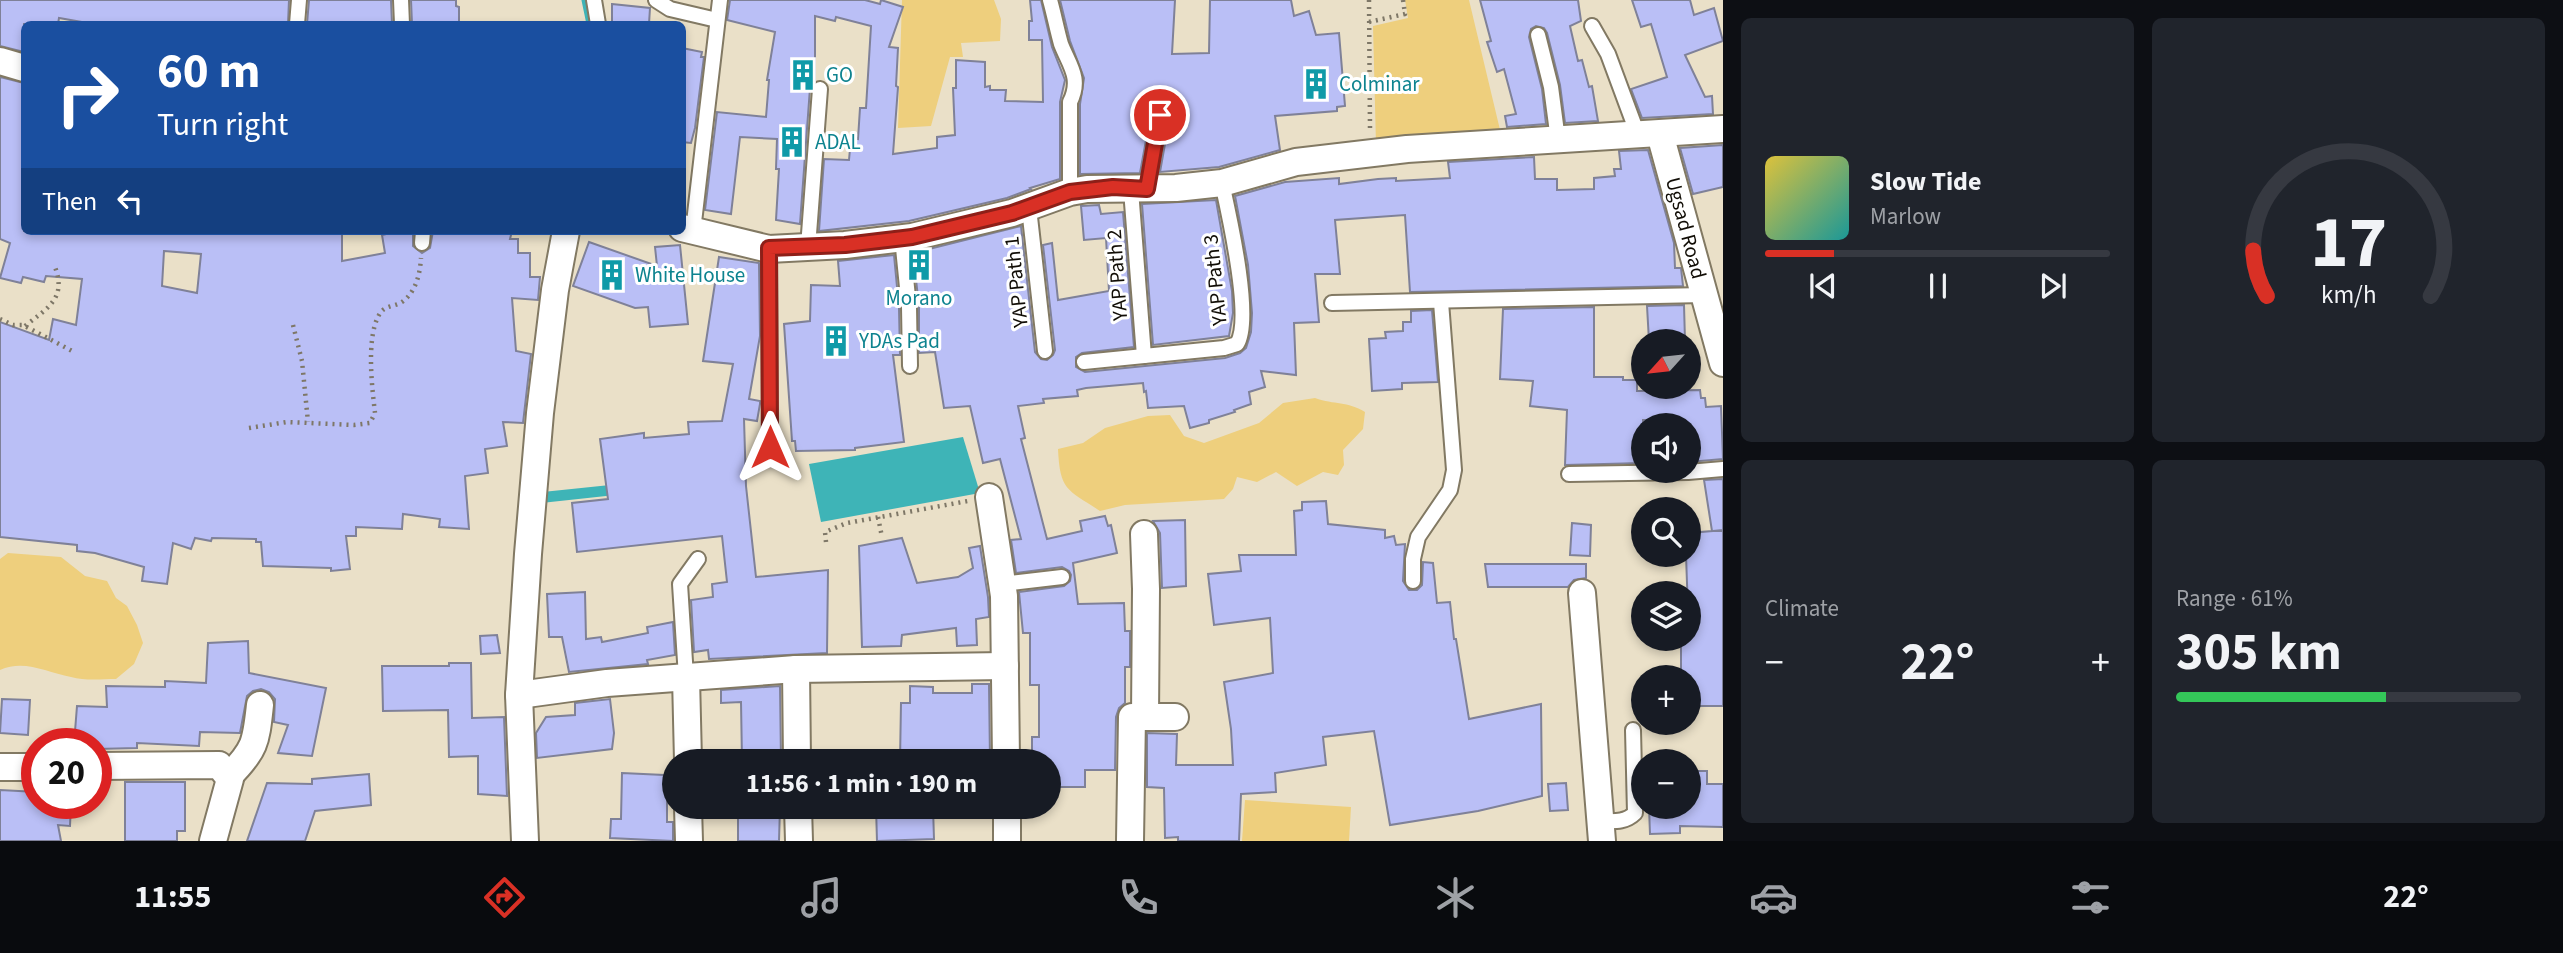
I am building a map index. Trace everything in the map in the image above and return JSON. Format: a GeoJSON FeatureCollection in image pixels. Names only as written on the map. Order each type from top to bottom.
{"type":"FeatureCollection","features":[{"type":"Feature","properties":{"kind":"street"},"geometry":{"type":"LineString","coordinates":[[0,61],[21,67]]}},
{"type":"Feature","properties":{"kind":"street"},"geometry":{"type":"LineString","coordinates":[[687,230],[769,248],[902,238],[1029,208],[1070,192],[1113,187],[1139,189],[1222,183],[1296,162],[1370,154],[1723,129]]}},
{"type":"Feature","properties":{"kind":"street","name":"Ugsad Road"},"geometry":{"type":"LineString","coordinates":[[1649,134],[1704,295],[1723,363]]}},
{"type":"Feature","properties":{"kind":"street"},"geometry":{"type":"LineString","coordinates":[[525,841],[519,695],[528,554],[540,413],[555,290],[565,235]]}},
{"type":"Feature","properties":{"kind":"street"},"geometry":{"type":"LineString","coordinates":[[990,498],[1002,584],[1006,749]]}},
{"type":"Feature","properties":{"kind":"street"},"geometry":{"type":"LineString","coordinates":[[1144,534],[1145,717]]}},
{"type":"Feature","properties":{"kind":"street"},"geometry":{"type":"LineString","coordinates":[[1582,593],[1601,831]]}},
{"type":"Feature","properties":{"kind":"street"},"geometry":{"type":"LineString","coordinates":[[519,695],[607,682],[796,669],[1005,666]]}},
{"type":"Feature","properties":{"kind":"street"},"geometry":{"type":"LineString","coordinates":[[796,669],[797,749]]}},
{"type":"Feature","properties":{"kind":"street"},"geometry":{"type":"LineString","coordinates":[[686,677],[688,749]]}},
{"type":"Feature","properties":{"kind":"street"},"geometry":{"type":"LineString","coordinates":[[229,776],[252,749],[260,705]]}},
{"type":"Feature","properties":{"kind":"street"},"geometry":{"type":"LineString","coordinates":[[1130,841],[1132,716],[1175,717]]}},
{"type":"Feature","properties":{"kind":"street"},"geometry":{"type":"LineString","coordinates":[[112,766],[219,765],[230,779],[213,841]]}},
{"type":"Feature","properties":{"kind":"street"},"geometry":{"type":"LineString","coordinates":[[0,767],[21,767]]}},
{"type":"Feature","properties":{"kind":"street"},"geometry":{"type":"LineString","coordinates":[[688,819],[689,841]]}},
{"type":"Feature","properties":{"kind":"street"},"geometry":{"type":"LineString","coordinates":[[798,819],[799,841]]}},
{"type":"Feature","properties":{"kind":"street"},"geometry":{"type":"LineString","coordinates":[[1007,819],[1007,841]]}},
{"type":"Feature","properties":{"kind":"lane"},"geometry":{"type":"LineString","coordinates":[[296,21],[299,0]]}},
{"type":"Feature","properties":{"kind":"lane"},"geometry":{"type":"LineString","coordinates":[[401,0],[402,21]]}},
{"type":"Feature","properties":{"kind":"lane"},"geometry":{"type":"LineString","coordinates":[[594,0],[598,21]]}},
{"type":"Feature","properties":{"kind":"lane"},"geometry":{"type":"LineString","coordinates":[[656,0],[670,9],[717,20]]}},
{"type":"Feature","properties":{"kind":"lane"},"geometry":{"type":"LineString","coordinates":[[687,230],[720,0]]}},
{"type":"Feature","properties":{"kind":"lane"},"geometry":{"type":"LineString","coordinates":[[1050,0],[1062,46],[1074,72],[1074,94],[1070,102],[1070,192]]}},
{"type":"Feature","properties":{"kind":"lane"},"geometry":{"type":"LineString","coordinates":[[1592,26],[1649,134]]}},
{"type":"Feature","properties":{"kind":"lane"},"geometry":{"type":"LineString","coordinates":[[1538,35],[1551,87],[1558,140]]}},
{"type":"Feature","properties":{"kind":"lane"},"geometry":{"type":"LineString","coordinates":[[808,247],[820,89]]}},
{"type":"Feature","properties":{"kind":"lane","name":"YAP Path 2"},"geometry":{"type":"LineString","coordinates":[[1144,356],[1139,189],[1160,115]]}},
{"type":"Feature","properties":{"kind":"lane","name":"YAP Path 3"},"geometry":{"type":"LineString","coordinates":[[1084,362],[1224,348],[1237,344],[1241,338],[1242,320],[1237,252],[1222,183]]}},
{"type":"Feature","properties":{"kind":"lane","name":"YAP Path 1"},"geometry":{"type":"LineString","coordinates":[[1029,208],[1045,351]]}},
{"type":"Feature","properties":{"kind":"lane"},"geometry":{"type":"LineString","coordinates":[[902,238],[909,307],[910,366]]}},
{"type":"Feature","properties":{"kind":"lane"},"geometry":{"type":"LineString","coordinates":[[769,248],[770,447]]}},
{"type":"Feature","properties":{"kind":"lane"},"geometry":{"type":"LineString","coordinates":[[1332,303],[1704,295]]}},
{"type":"Feature","properties":{"kind":"lane"},"geometry":{"type":"LineString","coordinates":[[1413,581],[1413,559],[1419,537],[1450,490],[1454,470],[1441,302]]}},
{"type":"Feature","properties":{"kind":"lane"},"geometry":{"type":"LineString","coordinates":[[1569,474],[1723,469]]}},
{"type":"Feature","properties":{"kind":"lane"},"geometry":{"type":"LineString","coordinates":[[686,677],[680,584],[698,559]]}},
{"type":"Feature","properties":{"kind":"lane"},"geometry":{"type":"LineString","coordinates":[[1002,584],[1062,577]]}},
{"type":"Feature","properties":{"kind":"lane"},"geometry":{"type":"LineString","coordinates":[[1601,831],[1629,819],[1635,813],[1633,735]]}},
{"type":"Feature","properties":{"kind":"path"},"geometry":{"type":"LineString","coordinates":[[1368,0],[1370,154]]}},
{"type":"Feature","properties":{"kind":"path"},"geometry":{"type":"LineString","coordinates":[[1369,22],[1405,14],[1403,0]]}},
{"type":"Feature","properties":{"kind":"path"},"geometry":{"type":"LineString","coordinates":[[249,428],[266,424],[308,422],[370,423],[374,418],[371,347],[374,327],[380,312],[389,305],[400,304],[415,289],[421,265],[422,237]]}},
{"type":"Feature","properties":{"kind":"path"},"geometry":{"type":"LineString","coordinates":[[25,326],[50,306],[59,293],[59,277],[55,267]]}},
{"type":"Feature","properties":{"kind":"path"},"geometry":{"type":"LineString","coordinates":[[0,319],[25,326],[74,352]]}},
{"type":"Feature","properties":{"kind":"path"},"geometry":{"type":"LineString","coordinates":[[293,325],[302,361],[308,422]]}},
{"type":"Feature","properties":{"kind":"path"},"geometry":{"type":"LineString","coordinates":[[826,542],[827,530],[878,517],[990,498]]}},
{"type":"Feature","properties":{"kind":"path"},"geometry":{"type":"LineString","coordinates":[[878,517],[882,537]]}},
{"type":"Feature","properties":{"kind":"shaded area"},"geometry":{"type":"Polygon","coordinates":[[[902,0],[994,0],[1001,19],[1000,41],[961,43],[963,57],[950,57],[931,126],[898,128],[902,0]]]}},
{"type":"Feature","properties":{"kind":"shaded area"},"geometry":{"type":"Polygon","coordinates":[[[1405,0],[1469,0],[1501,134],[1376,145],[1373,26],[1408,18],[1405,0]]]}},
{"type":"Feature","properties":{"kind":"shaded area"},"geometry":{"type":"Polygon","coordinates":[[[1315,398],[1352,406],[1365,412],[1363,429],[1343,450],[1344,465],[1338,475],[1323,472],[1297,486],[1276,472],[1257,482],[1237,477],[1233,489],[1224,499],[1125,505],[1100,511],[1073,493],[1063,481],[1058,449],[1083,443],[1105,428],[1148,416],[1170,415],[1184,436],[1204,443],[1259,423],[1283,403],[1315,398]]]}},
{"type":"Feature","properties":{"kind":"shaded area"},"geometry":{"type":"Polygon","coordinates":[[[8,553],[61,557],[85,576],[107,581],[116,598],[127,606],[143,643],[134,664],[116,679],[76,678],[26,666],[0,670],[0,559],[8,553]]]}},
{"type":"Feature","properties":{"kind":"shaded area"},"geometry":{"type":"Polygon","coordinates":[[[1245,800],[1351,807],[1349,841],[1242,841],[1245,800]]]}},
{"type":"Feature","properties":{"kind":"water"},"geometry":{"type":"Polygon","coordinates":[[[963,437],[980,493],[821,522],[809,464],[963,437]]]}},
{"type":"Feature","properties":{"kind":"water"},"geometry":{"type":"Polygon","coordinates":[[[745,471],[745,481],[532,504],[533,493],[745,471]]]}},
{"type":"Feature","properties":{"kind":"building"},"geometry":{"type":"Polygon","coordinates":[[[0,0],[289,0],[288,21],[76,21],[59,18],[58,21],[21,21],[21,51],[0,46],[0,0]]]}},
{"type":"Feature","properties":{"kind":"building"},"geometry":{"type":"Polygon","coordinates":[[[309,0],[391,0],[392,21],[307,21],[309,0]]]}},
{"type":"Feature","properties":{"kind":"building"},"geometry":{"type":"Polygon","coordinates":[[[411,0],[456,0],[456,6],[459,7],[459,21],[412,21],[411,0]]]}},
{"type":"Feature","properties":{"kind":"building"},"geometry":{"type":"Polygon","coordinates":[[[730,0],[865,0],[880,4],[881,0],[903,7],[889,47],[898,48],[893,154],[937,148],[937,137],[955,135],[953,88],[956,88],[956,60],[985,62],[985,87],[990,86],[990,90],[1006,90],[1005,101],[1043,102],[1042,40],[1029,40],[1029,21],[1032,21],[1030,0],[1041,0],[1052,47],[1065,80],[1060,102],[1060,179],[1007,198],[909,221],[819,231],[824,159],[849,160],[851,138],[858,139],[860,108],[866,108],[871,26],[836,17],[835,21],[815,16],[815,81],[810,88],[800,224],[776,220],[779,169],[776,169],[777,139],[740,137],[731,214],[705,210],[717,112],[766,117],[767,80],[775,32],[727,20],[730,0]]]}},
{"type":"Feature","properties":{"kind":"building"},"geometry":{"type":"Polygon","coordinates":[[[1060,0],[1175,0],[1172,54],[1209,53],[1210,0],[1291,0],[1294,16],[1309,11],[1316,35],[1339,33],[1345,106],[1337,107],[1337,111],[1275,116],[1280,150],[1219,167],[1160,172],[1170,116],[1166,107],[1157,106],[1151,113],[1140,173],[1080,174],[1080,104],[1084,78],[1070,41],[1060,0]]]}},
{"type":"Feature","properties":{"kind":"building"},"geometry":{"type":"Polygon","coordinates":[[[1480,0],[1578,0],[1581,21],[1570,26],[1578,61],[1582,60],[1589,87],[1592,86],[1598,121],[1565,123],[1560,85],[1547,33],[1544,28],[1536,26],[1531,29],[1529,37],[1542,89],[1546,124],[1507,127],[1505,116],[1516,114],[1504,69],[1497,72],[1487,42],[1491,41],[1480,0]]]}},
{"type":"Feature","properties":{"kind":"building"},"geometry":{"type":"Polygon","coordinates":[[[1632,0],[1690,0],[1694,15],[1714,8],[1723,41],[1685,55],[1705,97],[1712,96],[1713,114],[1642,118],[1631,89],[1667,77],[1651,24],[1641,27],[1632,0]]]}},
{"type":"Feature","properties":{"kind":"building"},"geometry":{"type":"Polygon","coordinates":[[[612,4],[650,8],[649,21],[612,21],[612,4]]]}},
{"type":"Feature","properties":{"kind":"building"},"geometry":{"type":"Polygon","coordinates":[[[686,49],[702,52],[701,57],[704,57],[691,143],[686,142],[686,49]]]}},
{"type":"Feature","properties":{"kind":"building"},"geometry":{"type":"Polygon","coordinates":[[[0,77],[21,82],[21,235],[342,235],[342,261],[385,253],[382,235],[413,235],[413,246],[422,253],[430,248],[432,235],[511,235],[510,239],[518,239],[518,253],[530,253],[530,277],[540,277],[538,300],[512,298],[516,351],[531,354],[523,423],[503,422],[507,446],[485,449],[488,473],[465,476],[469,529],[439,527],[440,519],[403,514],[402,529],[356,527],[356,536],[346,536],[350,569],[331,571],[331,568],[263,566],[261,542],[256,542],[256,539],[212,538],[211,541],[195,538],[191,549],[173,543],[167,584],[142,581],[144,567],[95,553],[77,551],[77,545],[0,537],[0,322],[49,340],[53,319],[76,325],[82,279],[46,276],[44,282],[23,277],[21,283],[0,278],[10,243],[0,239],[0,77]],[[164,251],[162,286],[197,293],[201,254],[164,251]]]}},
{"type":"Feature","properties":{"kind":"building"},"geometry":{"type":"Polygon","coordinates":[[[1723,145],[1723,187],[1693,194],[1680,148],[1723,145]]]}},
{"type":"Feature","properties":{"kind":"building"},"geometry":{"type":"Polygon","coordinates":[[[1648,150],[1674,243],[1675,268],[1681,268],[1683,286],[1410,292],[1405,215],[1335,220],[1340,274],[1315,274],[1319,322],[1294,323],[1296,375],[1261,371],[1265,387],[1249,392],[1251,404],[1209,420],[1209,423],[1190,428],[1184,406],[1148,408],[1143,383],[1086,388],[1077,390],[1078,396],[1043,399],[1044,403],[1018,406],[1025,438],[1021,439],[1047,539],[1082,531],[1080,521],[1105,516],[1108,526],[1111,525],[1117,553],[1073,563],[1078,604],[1124,603],[1125,631],[1130,631],[1130,667],[1125,667],[1125,703],[1119,708],[1116,717],[1115,770],[1085,770],[1085,787],[1061,787],[1061,749],[1032,749],[1032,737],[1039,737],[1039,685],[1030,685],[1030,633],[1023,633],[1019,592],[1064,586],[1070,581],[1071,575],[1062,567],[1016,573],[1011,540],[1021,539],[1000,459],[983,463],[970,406],[944,408],[935,352],[919,353],[919,306],[913,253],[1021,226],[1035,352],[1041,359],[1047,360],[1055,350],[1043,245],[1052,243],[1058,300],[1109,291],[1106,238],[1084,240],[1081,206],[1099,205],[1101,214],[1123,212],[1134,347],[1082,353],[1076,357],[1076,367],[1085,372],[1225,358],[1246,348],[1251,332],[1248,265],[1235,196],[1285,182],[1339,178],[1339,184],[1396,178],[1396,181],[1450,178],[1448,162],[1534,157],[1535,179],[1557,179],[1557,190],[1594,189],[1594,178],[1615,176],[1614,169],[1621,169],[1619,151],[1648,150]]]}},
{"type":"Feature","properties":{"kind":"building"},"geometry":{"type":"Polygon","coordinates":[[[1216,200],[1232,291],[1233,313],[1229,336],[1153,345],[1142,204],[1216,200]]]}},
{"type":"Feature","properties":{"kind":"building"},"geometry":{"type":"Polygon","coordinates":[[[589,242],[657,266],[655,247],[680,245],[688,324],[650,327],[648,307],[635,308],[573,286],[589,242]]]}},
{"type":"Feature","properties":{"kind":"building"},"geometry":{"type":"Polygon","coordinates":[[[894,255],[900,355],[893,355],[904,442],[855,450],[796,451],[795,441],[792,441],[784,324],[810,321],[811,285],[840,286],[838,261],[894,255]]]}},
{"type":"Feature","properties":{"kind":"building"},"geometry":{"type":"Polygon","coordinates":[[[719,257],[759,263],[760,336],[749,399],[760,401],[760,404],[757,421],[744,419],[746,486],[756,577],[828,570],[827,653],[709,659],[708,650],[694,652],[691,600],[713,597],[712,584],[727,582],[722,536],[577,552],[572,503],[608,499],[600,439],[644,433],[644,438],[689,434],[688,422],[722,421],[733,364],[703,361],[719,257]]]}},
{"type":"Feature","properties":{"kind":"building"},"geometry":{"type":"Polygon","coordinates":[[[1684,305],[1685,329],[1648,329],[1647,306],[1684,305]]]}},
{"type":"Feature","properties":{"kind":"building"},"geometry":{"type":"Polygon","coordinates":[[[1594,307],[1594,377],[1623,377],[1623,380],[1631,380],[1631,399],[1705,398],[1706,407],[1721,406],[1723,459],[1701,461],[1701,413],[1631,413],[1631,463],[1565,465],[1567,410],[1530,406],[1533,381],[1500,379],[1503,309],[1594,307]]]}},
{"type":"Feature","properties":{"kind":"building"},"geometry":{"type":"Polygon","coordinates":[[[1432,310],[1438,382],[1402,383],[1402,389],[1372,391],[1369,339],[1386,338],[1385,332],[1403,331],[1403,322],[1411,322],[1411,311],[1432,310]]]}},
{"type":"Feature","properties":{"kind":"building"},"geometry":{"type":"Polygon","coordinates":[[[1723,479],[1723,530],[1713,531],[1723,531],[1723,706],[1701,706],[1701,665],[1681,665],[1681,651],[1701,651],[1701,581],[1687,581],[1686,567],[1701,567],[1701,532],[1712,531],[1704,480],[1723,479]]]}},
{"type":"Feature","properties":{"kind":"building"},"geometry":{"type":"Polygon","coordinates":[[[1326,501],[1328,524],[1385,530],[1385,538],[1394,536],[1396,545],[1405,544],[1403,581],[1409,590],[1417,590],[1422,585],[1423,562],[1433,563],[1437,603],[1450,602],[1469,719],[1541,704],[1542,796],[1478,811],[1390,825],[1374,731],[1323,737],[1326,765],[1275,773],[1276,792],[1241,794],[1239,841],[1178,841],[1178,837],[1165,838],[1164,788],[1147,787],[1147,733],[1177,734],[1176,765],[1233,765],[1224,682],[1273,673],[1270,618],[1214,625],[1208,574],[1241,571],[1239,555],[1296,555],[1294,511],[1302,510],[1302,502],[1326,501]]]}},
{"type":"Feature","properties":{"kind":"building"},"geometry":{"type":"Polygon","coordinates":[[[1185,520],[1186,586],[1162,588],[1160,533],[1153,521],[1185,520]]]}},
{"type":"Feature","properties":{"kind":"building"},"geometry":{"type":"Polygon","coordinates":[[[1572,523],[1591,525],[1590,556],[1570,555],[1572,523]]]}},
{"type":"Feature","properties":{"kind":"building"},"geometry":{"type":"Polygon","coordinates":[[[902,538],[917,583],[958,577],[973,568],[969,548],[980,546],[989,617],[976,619],[977,645],[957,646],[956,628],[902,635],[901,646],[862,647],[859,546],[902,538]]]}},
{"type":"Feature","properties":{"kind":"building"},"geometry":{"type":"Polygon","coordinates":[[[1485,564],[1586,564],[1586,578],[1574,580],[1568,587],[1488,587],[1485,564]]]}},
{"type":"Feature","properties":{"kind":"building"},"geometry":{"type":"Polygon","coordinates":[[[585,592],[586,639],[601,637],[602,642],[648,633],[647,627],[673,622],[675,655],[647,660],[648,664],[569,672],[562,637],[549,637],[547,594],[585,592]]]}},
{"type":"Feature","properties":{"kind":"building"},"geometry":{"type":"Polygon","coordinates":[[[497,635],[500,653],[481,654],[480,636],[497,635]]]}},
{"type":"Feature","properties":{"kind":"building"},"geometry":{"type":"Polygon","coordinates":[[[248,641],[249,673],[326,688],[312,756],[278,753],[288,725],[274,722],[275,699],[269,692],[261,689],[247,696],[240,733],[200,732],[199,746],[137,743],[137,748],[112,749],[112,728],[75,728],[77,706],[107,707],[106,686],[165,687],[165,681],[206,683],[208,643],[248,641]]]}},
{"type":"Feature","properties":{"kind":"building"},"geometry":{"type":"Polygon","coordinates":[[[449,663],[471,663],[472,718],[504,717],[507,796],[478,794],[478,756],[449,757],[448,710],[383,711],[382,666],[449,666],[449,663]]]}},
{"type":"Feature","properties":{"kind":"building"},"geometry":{"type":"Polygon","coordinates":[[[972,684],[989,684],[990,749],[900,749],[901,703],[910,703],[910,686],[933,687],[933,693],[972,693],[972,684]]]}},
{"type":"Feature","properties":{"kind":"building"},"geometry":{"type":"Polygon","coordinates":[[[780,686],[781,749],[742,749],[741,702],[721,703],[721,690],[780,686]]]}},
{"type":"Feature","properties":{"kind":"building"},"geometry":{"type":"Polygon","coordinates":[[[2,699],[30,700],[28,728],[21,728],[21,734],[0,733],[2,699]]]}},
{"type":"Feature","properties":{"kind":"building"},"geometry":{"type":"Polygon","coordinates":[[[610,699],[614,733],[612,749],[537,758],[536,733],[546,717],[575,715],[575,703],[610,699]]]}},
{"type":"Feature","properties":{"kind":"building"},"geometry":{"type":"Polygon","coordinates":[[[1701,771],[1707,771],[1707,784],[1723,784],[1723,827],[1680,826],[1680,833],[1650,834],[1649,819],[1701,819],[1701,771]]]}},
{"type":"Feature","properties":{"kind":"building"},"geometry":{"type":"Polygon","coordinates":[[[622,773],[662,775],[662,819],[673,822],[673,841],[610,838],[611,819],[621,819],[622,773]]]}},
{"type":"Feature","properties":{"kind":"building"},"geometry":{"type":"Polygon","coordinates":[[[369,774],[371,805],[315,811],[305,841],[247,841],[267,783],[312,784],[312,779],[369,774]]]}},
{"type":"Feature","properties":{"kind":"building"},"geometry":{"type":"Polygon","coordinates":[[[125,782],[185,782],[185,831],[177,831],[177,841],[125,841],[125,782]]]}},
{"type":"Feature","properties":{"kind":"building"},"geometry":{"type":"Polygon","coordinates":[[[1566,783],[1568,810],[1550,811],[1548,784],[1566,783]]]}},
{"type":"Feature","properties":{"kind":"building"},"geometry":{"type":"Polygon","coordinates":[[[0,790],[21,791],[21,819],[70,819],[70,826],[58,825],[61,841],[0,841],[0,790]]]}},
{"type":"Feature","properties":{"kind":"building"},"geometry":{"type":"Polygon","coordinates":[[[738,819],[780,819],[779,841],[738,841],[738,819]]]}},
{"type":"Feature","properties":{"kind":"building"},"geometry":{"type":"Polygon","coordinates":[[[876,819],[933,819],[934,839],[877,841],[876,819]]]}},
{"type":"Feature","properties":{"kind":"waterway"},"geometry":{"type":"LineString","coordinates":[[585,0],[589,21]]}},
{"type":"Feature","properties":{"kind":"place","name":"GO"},"geometry":{"type":"Point","coordinates":[803,75]}},
{"type":"Feature","properties":{"kind":"place","name":"Colminar"},"geometry":{"type":"Point","coordinates":[1316,84]}},
{"type":"Feature","properties":{"kind":"place","name":"ADAL"},"geometry":{"type":"Point","coordinates":[792,142]}},
{"type":"Feature","properties":{"kind":"place","name":"Morano"},"geometry":{"type":"Point","coordinates":[919,265]}},
{"type":"Feature","properties":{"kind":"place","name":"White House"},"geometry":{"type":"Point","coordinates":[612,275]}},
{"type":"Feature","properties":{"kind":"place","name":"YDAs Pad"},"geometry":{"type":"Point","coordinates":[836,341]}},
{"type":"Feature","properties":{"kind":"route"},"geometry":{"type":"LineString","coordinates":[[770,447],[769,248],[821,247],[912,237],[1012,213],[1070,192],[1113,187],[1147,189],[1151,154],[1160,115]]}}]}
